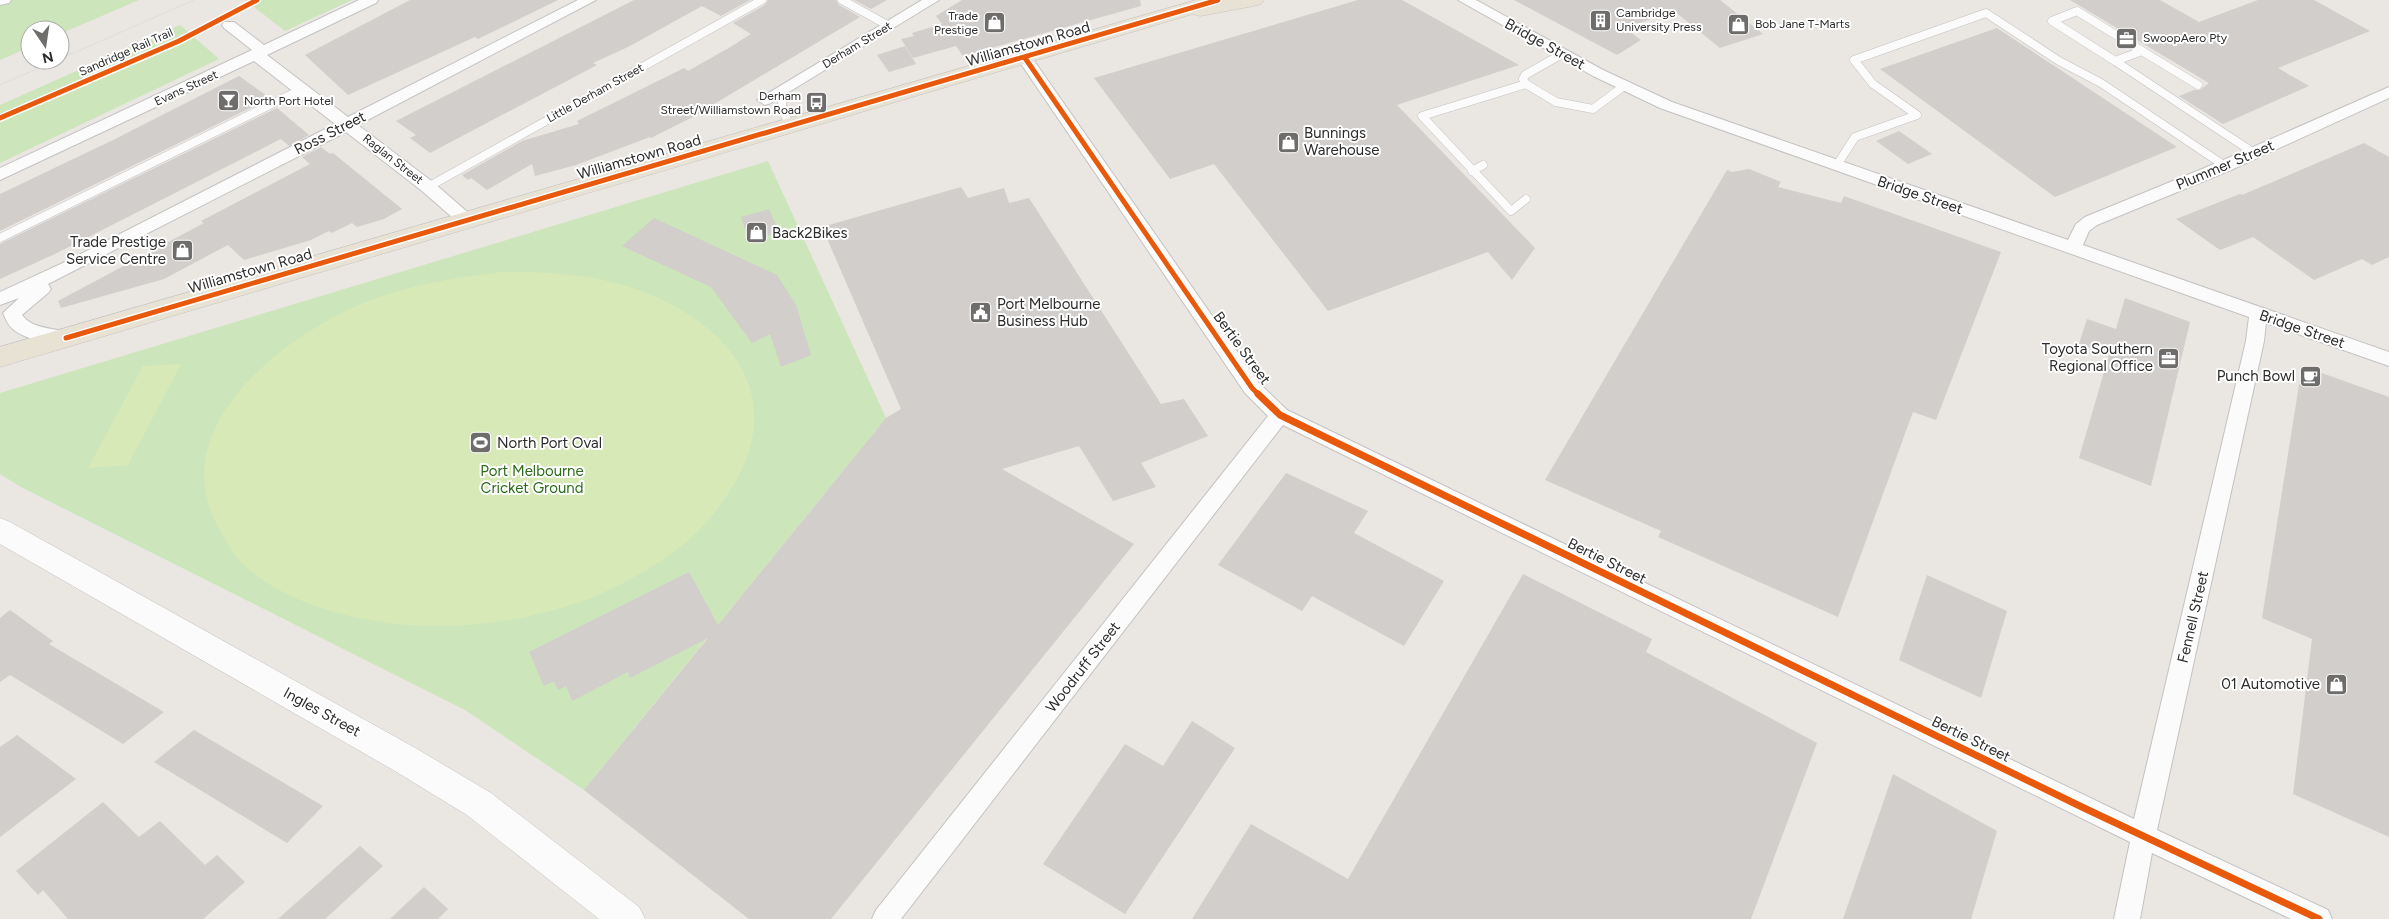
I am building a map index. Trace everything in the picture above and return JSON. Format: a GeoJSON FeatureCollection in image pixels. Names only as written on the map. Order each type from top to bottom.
{"type":"FeatureCollection","features":[{"type":"Feature","properties":{"kind":"main road","name":"Williamstown Road"},"geometry":{"type":"LineString","coordinates":[[0,357],[1167,17],[1218,0]]}},
{"type":"Feature","properties":{"kind":"main road","name":"Williamstown Road"},"geometry":{"type":"LineString","coordinates":[[1167,17],[1254,0]]}},
{"type":"Feature","properties":{"kind":"street"},"geometry":{"type":"LineString","coordinates":[[0,2],[4,0]]}},
{"type":"Feature","properties":{"kind":"street","name":"Evans Street"},"geometry":{"type":"LineString","coordinates":[[0,175],[371,0]]}},
{"type":"Feature","properties":{"kind":"street","name":"Ross Street"},"geometry":{"type":"LineString","coordinates":[[0,299],[71,266],[589,0]]}},
{"type":"Feature","properties":{"kind":"street","name":"Derham Street"},"geometry":{"type":"LineString","coordinates":[[765,100],[932,0]]}},
{"type":"Feature","properties":{"kind":"street","name":"Bridge Street"},"geometry":{"type":"LineString","coordinates":[[1465,0],[1624,86],[1687,112],[2389,359]]}},
{"type":"Feature","properties":{"kind":"street","name":"Raglan Street"},"geometry":{"type":"LineString","coordinates":[[229,25],[259,48],[260,58],[348,124],[428,187],[466,220]]}},
{"type":"Feature","properties":{"kind":"street","name":"Bertie Street"},"geometry":{"type":"LineString","coordinates":[[1025,58],[1252,388],[1280,415],[2319,919]]}},
{"type":"Feature","properties":{"kind":"street","name":"Plummer Street"},"geometry":{"type":"LineString","coordinates":[[2073,248],[2082,228],[2091,221],[2225,166],[2389,92]]}},
{"type":"Feature","properties":{"kind":"street","name":"Ross Street"},"geometry":{"type":"LineString","coordinates":[[66,338],[25,329],[7,318],[71,266]]}},
{"type":"Feature","properties":{"kind":"street","name":"Fennell Street"},"geometry":{"type":"LineString","coordinates":[[2127,919],[2150,801],[2255,341],[2258,314]]}},
{"type":"Feature","properties":{"kind":"street","name":"Woodruff Street"},"geometry":{"type":"LineString","coordinates":[[885,919],[1280,415]]}},
{"type":"Feature","properties":{"kind":"street","name":"Ingles Street"},"geometry":{"type":"LineString","coordinates":[[0,530],[446,784],[478,804],[627,919]]}},
{"type":"Feature","properties":{"kind":"lane","name":"Little Derham Street"},"geometry":{"type":"LineString","coordinates":[[428,187],[762,0]]}},
{"type":"Feature","properties":{"kind":"lane"},"geometry":{"type":"LineString","coordinates":[[842,0],[889,26]]}},
{"type":"Feature","properties":{"kind":"lane"},"geometry":{"type":"LineString","coordinates":[[2198,84],[2077,11],[2052,21],[2216,125],[2254,152]]}},
{"type":"Feature","properties":{"kind":"lane"},"geometry":{"type":"LineString","coordinates":[[1837,165],[1855,137],[1917,115],[1875,86],[1857,69],[1854,60],[1986,12],[2059,61],[2101,83],[2225,166]]}},
{"type":"Feature","properties":{"kind":"lane"},"geometry":{"type":"LineString","coordinates":[[2114,61],[2142,51]]}},
{"type":"Feature","properties":{"kind":"lane"},"geometry":{"type":"LineString","coordinates":[[1562,54],[1525,75],[1523,79],[1526,84],[1556,102],[1593,109],[1624,86]]}},
{"type":"Feature","properties":{"kind":"lane"},"geometry":{"type":"LineString","coordinates":[[1526,84],[1422,116],[1472,172],[1511,211],[1526,199]]}},
{"type":"Feature","properties":{"kind":"lane"},"geometry":{"type":"LineString","coordinates":[[0,238],[302,88]]}},
{"type":"Feature","properties":{"kind":"lane"},"geometry":{"type":"LineString","coordinates":[[782,90],[782,109],[790,126]]}},
{"type":"Feature","properties":{"kind":"lane"},"geometry":{"type":"LineString","coordinates":[[1472,172],[1483,165]]}},
{"type":"Feature","properties":{"kind":"green space"},"geometry":{"type":"Polygon","coordinates":[[[11,0],[139,0],[70,30],[70,20],[20,20],[20,51],[0,60],[0,5],[11,0]]]}},
{"type":"Feature","properties":{"kind":"green space"},"geometry":{"type":"Polygon","coordinates":[[[245,0],[352,0],[285,31],[245,0]]]}},
{"type":"Feature","properties":{"kind":"green space"},"geometry":{"type":"Polygon","coordinates":[[[180,25],[219,59],[0,163],[0,105],[180,25]]]}},
{"type":"Feature","properties":{"kind":"green space","name":"Port Melbourne Cricket Ground"},"geometry":{"type":"Polygon","coordinates":[[[768,161],[886,418],[584,790],[465,710],[21,487],[0,474],[0,393],[768,161]]]}},
{"type":"Feature","properties":{"kind":"green space","name":"North Port Oval"},"geometry":{"type":"Polygon","coordinates":[[[502,272],[575,275],[598,279],[644,292],[688,314],[711,331],[730,351],[743,371],[751,394],[754,417],[752,441],[743,466],[729,492],[708,521],[669,555],[616,587],[588,599],[540,614],[490,623],[439,626],[414,625],[389,623],[350,616],[309,604],[289,595],[271,585],[239,560],[220,530],[205,491],[207,453],[221,417],[245,384],[276,355],[312,330],[348,310],[411,287],[456,278],[502,272]]]}},
{"type":"Feature","properties":{"kind":"green space"},"geometry":{"type":"Polygon","coordinates":[[[181,364],[128,465],[88,468],[143,366],[181,364]]]}},
{"type":"Feature","properties":{"kind":"building"},"geometry":{"type":"Polygon","coordinates":[[[410,0],[558,0],[478,39],[475,37],[348,95],[305,55],[410,0]]]}},
{"type":"Feature","properties":{"kind":"building"},"geometry":{"type":"Polygon","coordinates":[[[634,0],[750,0],[721,16],[702,6],[630,46],[593,63],[597,65],[430,153],[410,138],[416,135],[396,121],[634,0]]]}},
{"type":"Feature","properties":{"kind":"building"},"geometry":{"type":"Polygon","coordinates":[[[768,0],[836,0],[839,5],[860,17],[689,119],[651,138],[576,165],[535,176],[532,164],[487,190],[471,178],[468,180],[462,175],[522,141],[579,124],[577,121],[684,68],[688,71],[732,46],[751,34],[733,23],[765,5],[768,0]]]}},
{"type":"Feature","properties":{"kind":"building"},"geometry":{"type":"Polygon","coordinates":[[[854,0],[887,0],[871,9],[854,0]]]}},
{"type":"Feature","properties":{"kind":"building"},"geometry":{"type":"Polygon","coordinates":[[[962,0],[1140,0],[1141,6],[963,56],[956,46],[913,58],[901,39],[914,36],[912,33],[942,24],[936,16],[962,0]]]}},
{"type":"Feature","properties":{"kind":"building","name":"Bunnings Warehouse"},"geometry":{"type":"Polygon","coordinates":[[[1358,0],[1402,0],[1519,65],[1397,105],[1535,248],[1512,280],[1488,252],[1328,311],[1214,164],[1170,179],[1094,78],[1358,0]]]}},
{"type":"Feature","properties":{"kind":"building","name":"Cambridge University Press"},"geometry":{"type":"Polygon","coordinates":[[[1514,0],[1720,0],[1763,34],[1720,48],[1674,11],[1625,28],[1641,40],[1617,55],[1514,0]]]}},
{"type":"Feature","properties":{"kind":"building"},"geometry":{"type":"Polygon","coordinates":[[[2070,0],[2160,0],[2199,22],[2258,0],[2314,0],[2370,31],[2278,68],[2309,86],[2223,124],[2179,96],[2194,90],[2200,90],[2209,83],[2070,0]]]}},
{"type":"Feature","properties":{"kind":"building"},"geometry":{"type":"Polygon","coordinates":[[[1997,28],[2177,147],[2055,197],[1880,69],[1997,28]]]}},
{"type":"Feature","properties":{"kind":"building"},"geometry":{"type":"Polygon","coordinates":[[[905,46],[916,64],[889,72],[877,55],[905,46]]]}},
{"type":"Feature","properties":{"kind":"building"},"geometry":{"type":"Polygon","coordinates":[[[239,76],[270,98],[0,231],[0,194],[111,141],[239,76]]]}},
{"type":"Feature","properties":{"kind":"building"},"geometry":{"type":"Polygon","coordinates":[[[277,108],[309,135],[289,146],[281,139],[57,253],[0,279],[0,244],[277,108]]]}},
{"type":"Feature","properties":{"kind":"building"},"geometry":{"type":"Polygon","coordinates":[[[1899,131],[1932,154],[1908,164],[1876,141],[1899,131]]]}},
{"type":"Feature","properties":{"kind":"building"},"geometry":{"type":"Polygon","coordinates":[[[2364,143],[2389,157],[2389,257],[2372,265],[2362,259],[2314,280],[2253,237],[2220,250],[2176,219],[2240,194],[2242,195],[2364,143]]]}},
{"type":"Feature","properties":{"kind":"building"},"geometry":{"type":"Polygon","coordinates":[[[321,147],[330,154],[333,153],[402,209],[384,219],[357,227],[352,223],[332,233],[329,231],[311,240],[244,260],[228,245],[164,279],[61,308],[58,301],[204,223],[201,221],[310,164],[302,157],[321,147]]]}},
{"type":"Feature","properties":{"kind":"building"},"geometry":{"type":"Polygon","coordinates":[[[1749,169],[1781,182],[1778,187],[1841,203],[1844,196],[2001,252],[1936,420],[1913,412],[1838,617],[1658,537],[1661,531],[1545,480],[1727,170],[1732,172],[1749,169]]]}},
{"type":"Feature","properties":{"kind":"building"},"geometry":{"type":"Polygon","coordinates":[[[961,187],[968,198],[1004,188],[1009,203],[1029,198],[1161,404],[1184,399],[1208,436],[1141,463],[1156,487],[1113,501],[1079,446],[1002,469],[1134,544],[831,919],[749,919],[584,790],[708,638],[630,678],[628,672],[572,701],[566,686],[558,690],[554,681],[544,686],[529,652],[689,572],[718,625],[886,418],[901,409],[822,227],[961,187]]]}},
{"type":"Feature","properties":{"kind":"building"},"geometry":{"type":"Polygon","coordinates":[[[769,209],[779,232],[749,241],[741,217],[769,209]]]}},
{"type":"Feature","properties":{"kind":"building"},"geometry":{"type":"Polygon","coordinates":[[[654,218],[777,275],[796,305],[811,355],[781,367],[770,334],[752,343],[711,287],[622,246],[654,218]]]}},
{"type":"Feature","properties":{"kind":"building"},"geometry":{"type":"Polygon","coordinates":[[[2125,298],[2190,322],[2151,486],[2079,458],[2109,355],[2079,344],[2087,319],[2116,329],[2125,298]]]}},
{"type":"Feature","properties":{"kind":"building"},"geometry":{"type":"Polygon","coordinates":[[[2302,366],[2389,397],[2389,837],[2293,794],[2312,639],[2262,618],[2302,366]]]}},
{"type":"Feature","properties":{"kind":"building"},"geometry":{"type":"Polygon","coordinates":[[[1286,473],[1368,511],[1354,533],[1444,581],[1404,646],[1312,596],[1302,611],[1218,565],[1286,473]]]}},
{"type":"Feature","properties":{"kind":"building"},"geometry":{"type":"Polygon","coordinates":[[[1523,574],[1652,639],[1646,652],[1817,743],[1751,919],[1192,919],[1251,824],[1348,879],[1523,574]]]}},
{"type":"Feature","properties":{"kind":"building"},"geometry":{"type":"Polygon","coordinates":[[[1927,575],[2007,611],[1981,698],[1899,660],[1927,575]]]}},
{"type":"Feature","properties":{"kind":"building"},"geometry":{"type":"Polygon","coordinates":[[[10,610],[53,641],[49,644],[164,712],[123,744],[10,675],[0,682],[0,618],[10,610]]]}},
{"type":"Feature","properties":{"kind":"building"},"geometry":{"type":"Polygon","coordinates":[[[1192,721],[1235,748],[1125,914],[1043,864],[1125,744],[1163,766],[1192,721]]]}},
{"type":"Feature","properties":{"kind":"building"},"geometry":{"type":"Polygon","coordinates":[[[194,730],[323,806],[287,843],[154,762],[194,730]]]}},
{"type":"Feature","properties":{"kind":"building"},"geometry":{"type":"Polygon","coordinates":[[[17,735],[76,779],[0,837],[0,747],[17,735]]]}},
{"type":"Feature","properties":{"kind":"building"},"geometry":{"type":"Polygon","coordinates":[[[1893,774],[1997,831],[1971,919],[1843,919],[1893,774]]]}},
{"type":"Feature","properties":{"kind":"building"},"geometry":{"type":"Polygon","coordinates":[[[103,802],[139,837],[160,821],[205,865],[217,855],[245,882],[203,919],[68,919],[43,890],[38,895],[16,871],[103,802]]]}},
{"type":"Feature","properties":{"kind":"building"},"geometry":{"type":"Polygon","coordinates":[[[360,846],[383,866],[325,919],[278,919],[360,846]]]}},
{"type":"Feature","properties":{"kind":"building"},"geometry":{"type":"Polygon","coordinates":[[[424,887],[448,909],[438,919],[390,919],[424,887]]]}},
{"type":"Feature","properties":{"kind":"tram line"},"geometry":{"type":"LineString","coordinates":[[70,55],[194,0]]}},
{"type":"Feature","properties":{"kind":"tram line"},"geometry":{"type":"LineString","coordinates":[[0,85],[34,70]]}},
{"type":"Feature","properties":{"kind":"cycle path","name":"Sandridge Rail Trail"},"geometry":{"type":"LineString","coordinates":[[0,118],[179,41],[257,0]]}},
{"type":"Feature","properties":{"kind":"cycle path"},"geometry":{"type":"LineString","coordinates":[[66,338],[1218,0]]}},
{"type":"Feature","properties":{"kind":"cycle path"},"geometry":{"type":"LineString","coordinates":[[1025,58],[1252,388],[1280,415],[2084,808],[2319,919]]}},
{"type":"Feature","properties":{"kind":"place","name":"Cambridge University Press"},"geometry":{"type":"Point","coordinates":[1600,20]}},
{"type":"Feature","properties":{"kind":"place","name":"Trade Prestige"},"geometry":{"type":"Point","coordinates":[994,23]}},
{"type":"Feature","properties":{"kind":"place","name":"Bob Jane T-Marts"},"geometry":{"type":"Point","coordinates":[1739,24]}},
{"type":"Feature","properties":{"kind":"place","name":"SwoopAero Pty"},"geometry":{"type":"Point","coordinates":[2127,38]}},
{"type":"Feature","properties":{"kind":"place","name":"North Port Hotel"},"geometry":{"type":"Point","coordinates":[228,101]}},
{"type":"Feature","properties":{"kind":"place","name":"Derham Street/Williamstown Road"},"geometry":{"type":"Point","coordinates":[817,103]}},
{"type":"Feature","properties":{"kind":"place","name":"Bunnings Warehouse"},"geometry":{"type":"Point","coordinates":[1288,142]}},
{"type":"Feature","properties":{"kind":"place","name":"Back2Bikes"},"geometry":{"type":"Point","coordinates":[756,233]}},
{"type":"Feature","properties":{"kind":"place","name":"Trade Prestige Service Centre"},"geometry":{"type":"Point","coordinates":[182,251]}},
{"type":"Feature","properties":{"kind":"place","name":"Port Melbourne Business Hub"},"geometry":{"type":"Point","coordinates":[981,313]}},
{"type":"Feature","properties":{"kind":"place","name":"Toyota Southern Regional Office"},"geometry":{"type":"Point","coordinates":[2169,358]}},
{"type":"Feature","properties":{"kind":"place","name":"Punch Bowl"},"geometry":{"type":"Point","coordinates":[2311,376]}},
{"type":"Feature","properties":{"kind":"place","name":"North Port Oval"},"geometry":{"type":"Point","coordinates":[481,443]}},
{"type":"Feature","properties":{"kind":"place","name":"01 Automotive"},"geometry":{"type":"Point","coordinates":[2336,684]}}]}
